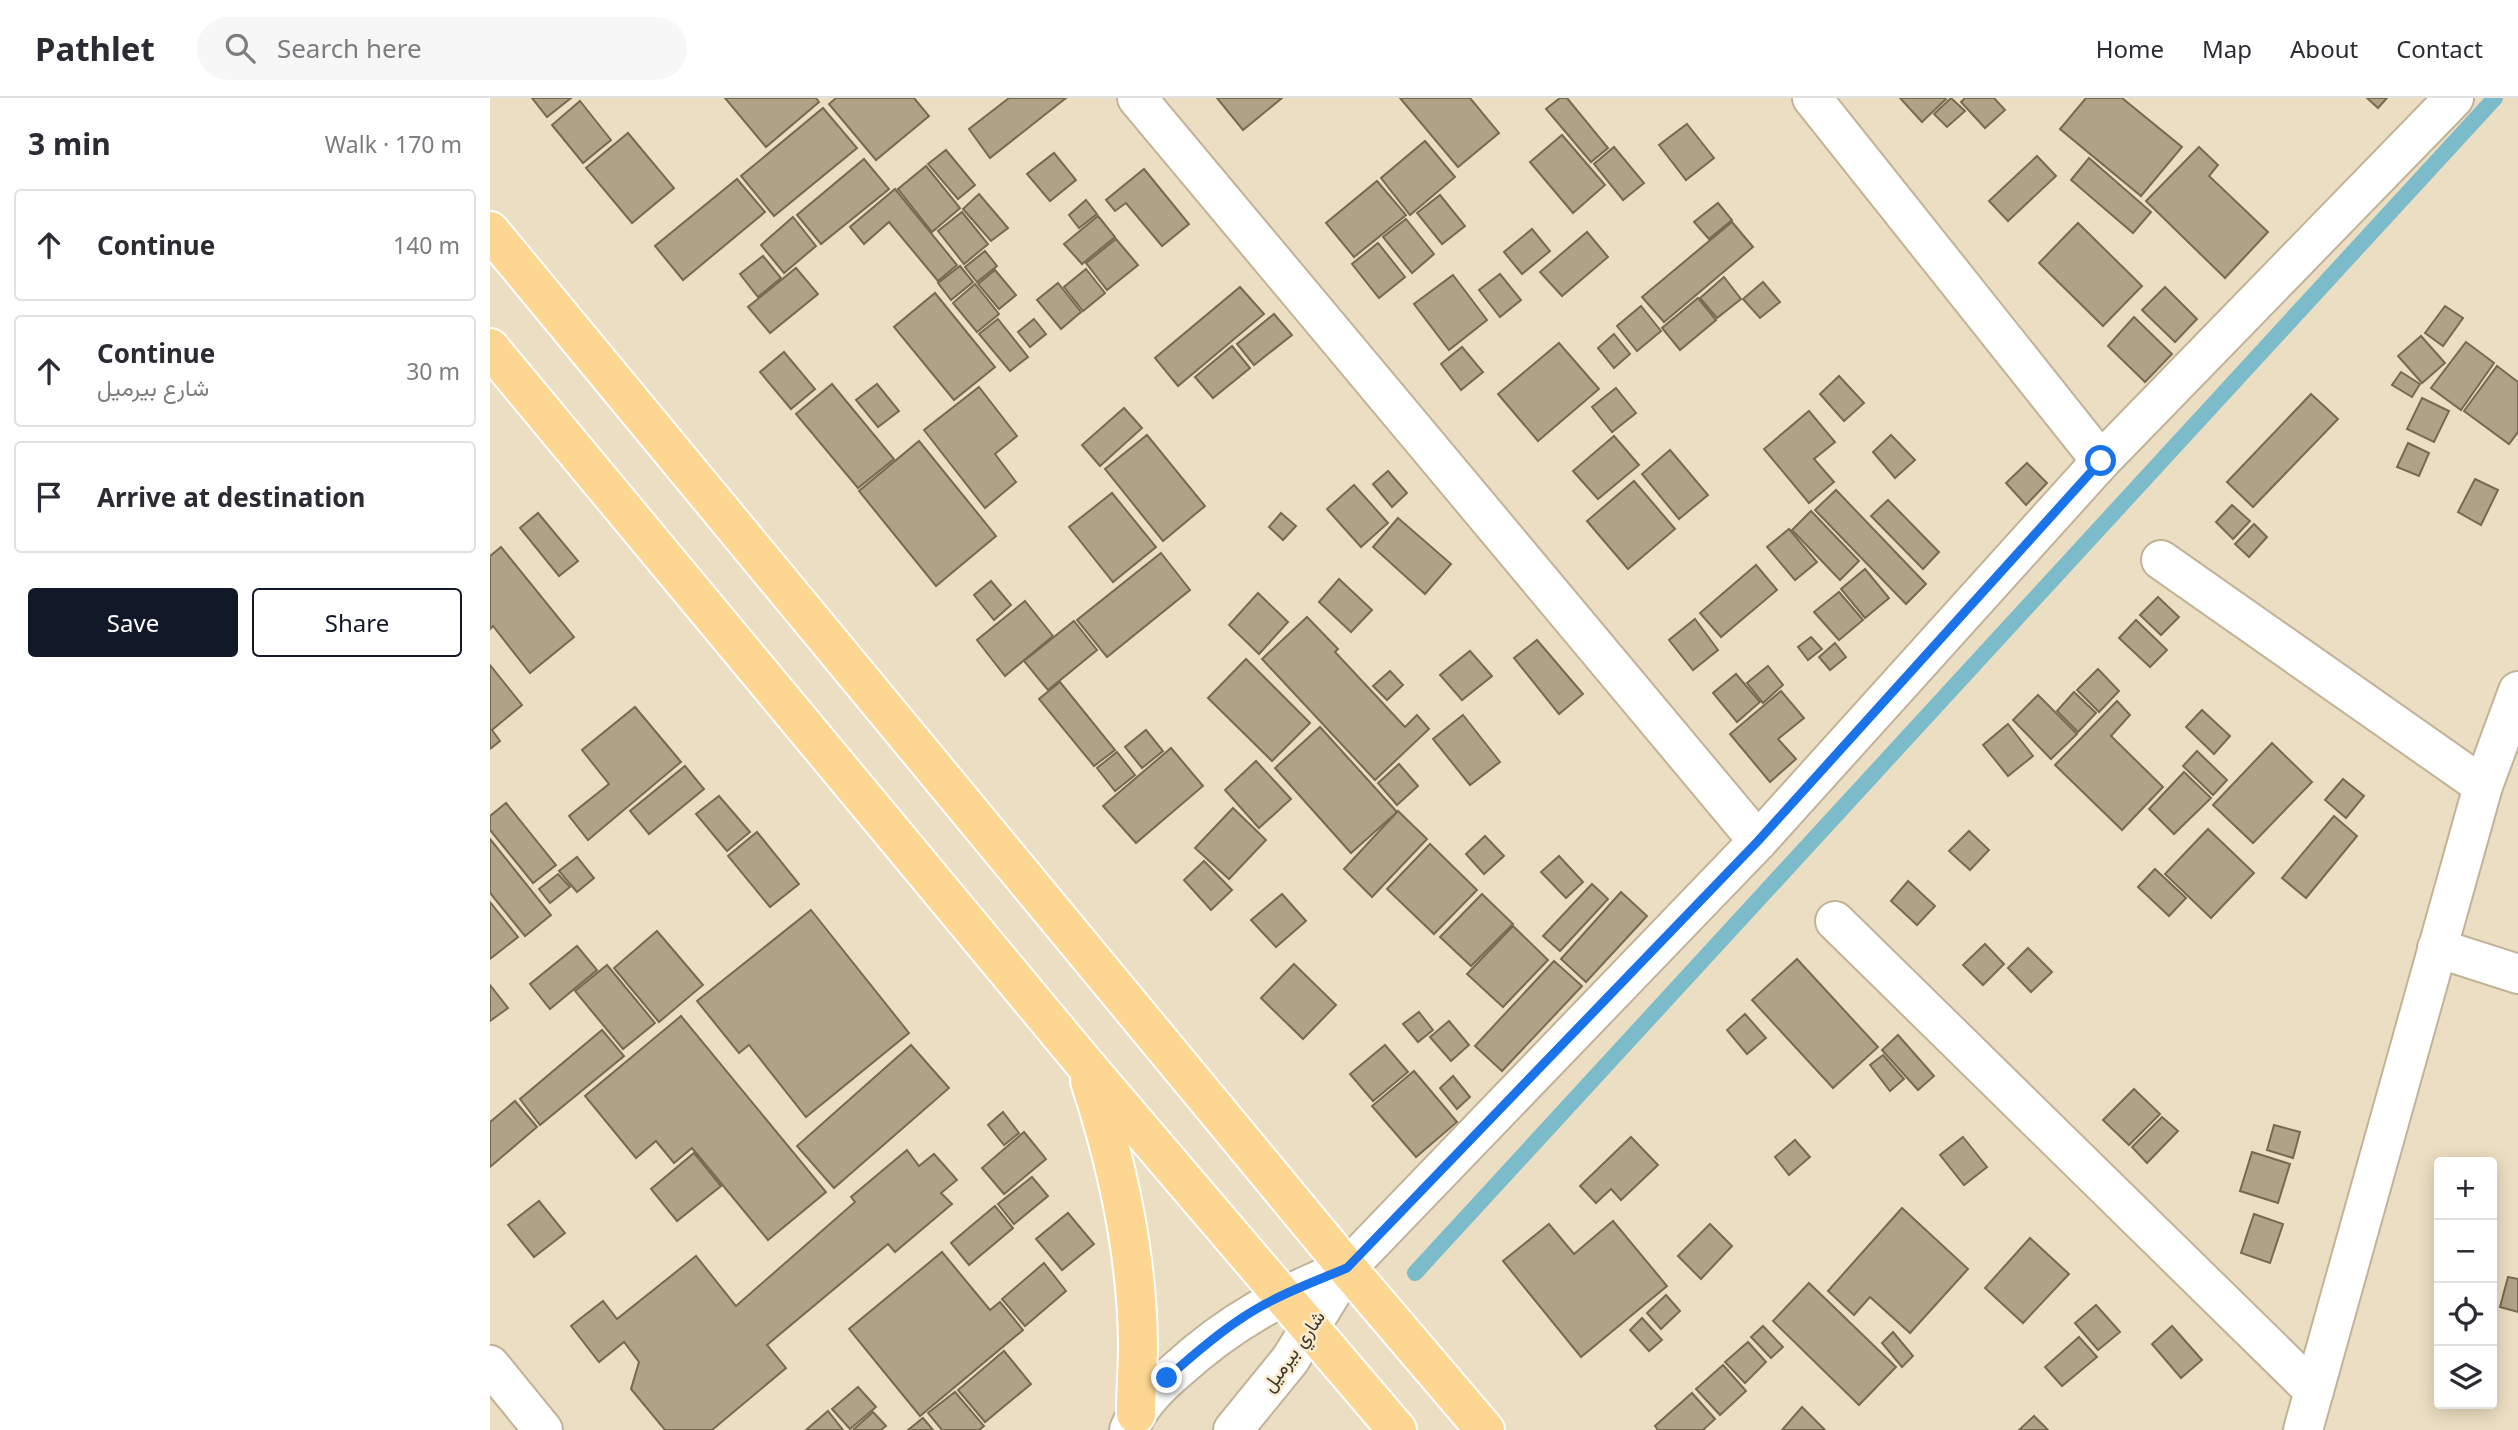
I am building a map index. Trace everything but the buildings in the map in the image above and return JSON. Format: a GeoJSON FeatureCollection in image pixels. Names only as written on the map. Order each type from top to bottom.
{"type":"FeatureCollection","features":[{"type":"Feature","properties":{"kind":"main road"},"geometry":{"type":"LineString","coordinates":[[490,231],[1347,1268],[1485,1430]]}},
{"type":"Feature","properties":{"kind":"main road"},"geometry":{"type":"LineString","coordinates":[[490,348],[1084,1063],[1312,1328],[1385,1424]]}},
{"type":"Feature","properties":{"kind":"main road"},"geometry":{"type":"LineString","coordinates":[[1084,1063],[1107,1131],[1133,1272],[1138,1343],[1132,1422]]}},
{"type":"Feature","properties":{"kind":"street"},"geometry":{"type":"LineString","coordinates":[[1137,98],[1758,841]]}},
{"type":"Feature","properties":{"kind":"street"},"geometry":{"type":"LineString","coordinates":[[1812,98],[2101,461]]}},
{"type":"Feature","properties":{"kind":"street"},"geometry":{"type":"LineString","coordinates":[[1132,1422],[1167,1378],[1202,1346],[1241,1318],[1283,1295],[1347,1268],[1758,841],[2101,461],[2454,98]]}},
{"type":"Feature","properties":{"kind":"street"},"geometry":{"type":"LineString","coordinates":[[2161,560],[2483,786]]}},
{"type":"Feature","properties":{"kind":"street"},"geometry":{"type":"LineString","coordinates":[[2302,1430],[2483,786],[2518,691]]}},
{"type":"Feature","properties":{"kind":"street"},"geometry":{"type":"LineString","coordinates":[[1835,921],[2314,1391]]}},
{"type":"Feature","properties":{"kind":"street"},"geometry":{"type":"LineString","coordinates":[[2437,948],[2518,974]]}},
{"type":"Feature","properties":{"kind":"street","name":"شاري بيرميل"},"geometry":{"type":"LineString","coordinates":[[1245,1427],[1312,1328],[1347,1268]]}},
{"type":"Feature","properties":{"kind":"street"},"geometry":{"type":"LineString","coordinates":[[490,1366],[543,1430]]}},
{"type":"Feature","properties":{"kind":"waterway"},"geometry":{"type":"LineString","coordinates":[[1415,1273],[2495,98]]}},
{"type":"Feature","properties":{"kind":"route"},"geometry":{"type":"LineString","coordinates":[[1167,1378],[1202,1346],[1241,1318],[1283,1295],[1347,1268],[1758,841],[2101,461]]}}]}
